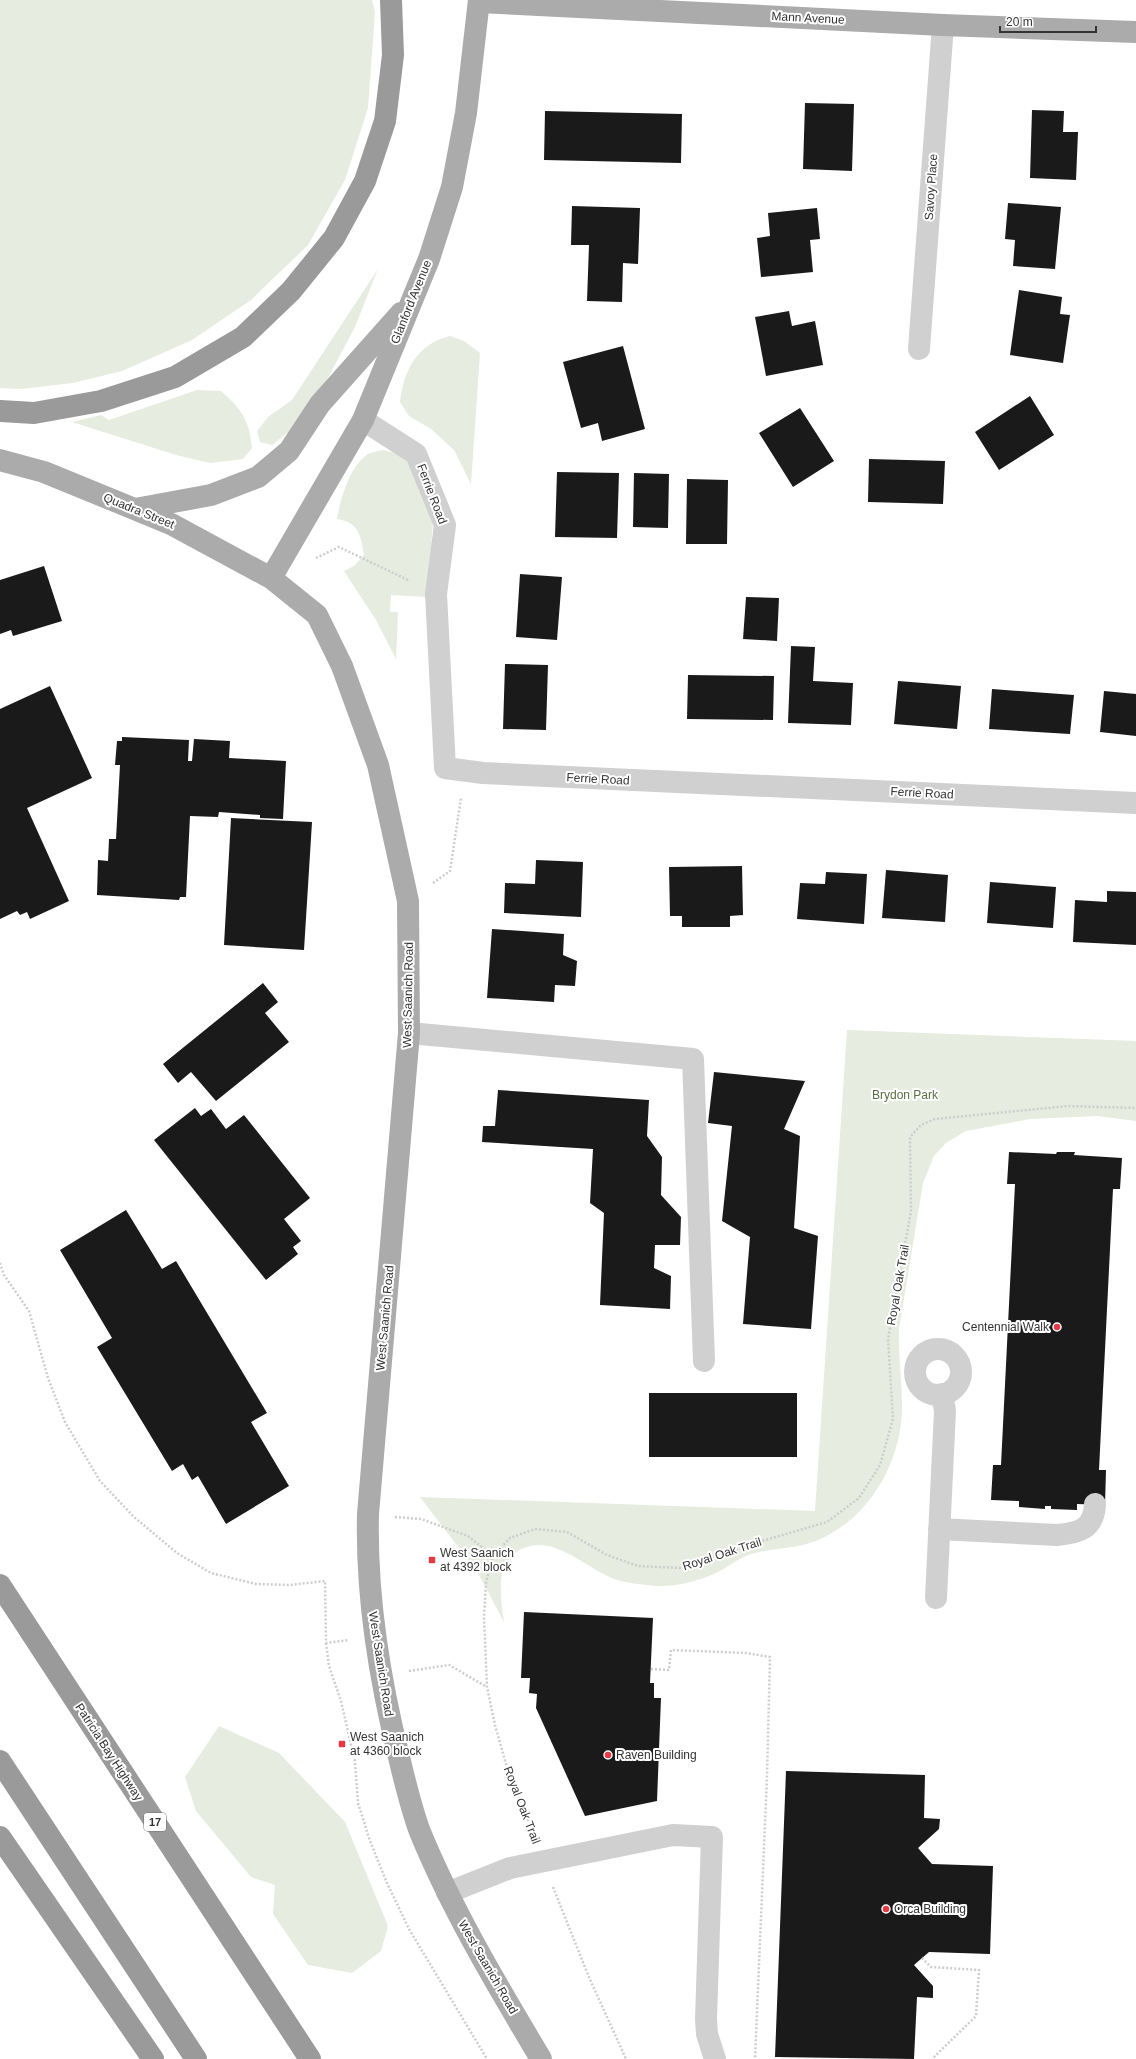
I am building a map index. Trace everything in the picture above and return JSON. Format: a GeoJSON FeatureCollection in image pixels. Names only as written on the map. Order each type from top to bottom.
{"type":"FeatureCollection","features":[{"type":"Feature","properties":{"kind":"highway"},"geometry":{"type":"LineString","coordinates":[[0,411],[34,413],[101,401],[175,376],[243,337],[291,292],[334,238],[365,181],[383,129],[393,55],[391,0]]}},
{"type":"Feature","properties":{"kind":"highway","name":"Patricia Bay Highway"},"geometry":{"type":"LineString","coordinates":[[0,1585],[310,2059]]}},
{"type":"Feature","properties":{"kind":"highway"},"geometry":{"type":"LineString","coordinates":[[0,1761],[196,2059]]}},
{"type":"Feature","properties":{"kind":"highway"},"geometry":{"type":"LineString","coordinates":[[0,1837],[153,2059]]}},
{"type":"Feature","properties":{"kind":"main road","name":"Mann Avenue"},"geometry":{"type":"LineString","coordinates":[[479,1],[942,25],[1136,32]]}},
{"type":"Feature","properties":{"kind":"main road","name":"Glanford Avenue"},"geometry":{"type":"LineString","coordinates":[[271,578],[363,420],[429,259],[452,187],[466,114],[479,1]]}},
{"type":"Feature","properties":{"kind":"main road"},"geometry":{"type":"LineString","coordinates":[[135,509],[211,495],[258,477],[289,451],[320,404],[412,301]]}},
{"type":"Feature","properties":{"kind":"main road","name":"Quadra Street"},"geometry":{"type":"LineString","coordinates":[[0,460],[44,472],[171,524],[271,578]]}},
{"type":"Feature","properties":{"kind":"main road","name":"West Saanich Road"},"geometry":{"type":"LineString","coordinates":[[271,578],[317,615],[342,666],[378,765],[408,901],[409,1033],[367,1535],[374,1635],[392,1729],[404,1779],[420,1831],[447,1893],[476,1949],[541,2059]]}},
{"type":"Feature","properties":{"kind":"street","name":"Savoy Place"},"geometry":{"type":"LineString","coordinates":[[919,349],[942,25]]}},
{"type":"Feature","properties":{"kind":"street","name":"Ferrie Road"},"geometry":{"type":"LineString","coordinates":[[363,420],[416,454],[445,525],[436,594],[445,768],[499,774],[1136,803]]}},
{"type":"Feature","properties":{"kind":"street"},"geometry":{"type":"LineString","coordinates":[[409,1033],[693,1059],[704,1361]]}},
{"type":"Feature","properties":{"kind":"street"},"geometry":{"type":"LineString","coordinates":[[936,1598],[945,1411],[942,1394]]}},
{"type":"Feature","properties":{"kind":"street"},"geometry":{"type":"LineString","coordinates":[[939,1529],[1057,1535],[1070,1534],[1086,1527],[1094,1515],[1095,1504]]}},
{"type":"Feature","properties":{"kind":"street"},"geometry":{"type":"LineString","coordinates":[[447,1893],[510,1868],[673,1836],[712,1837],[706,2019],[707,2034],[714,2059]]}},
{"type":"Feature","properties":{"kind":"path"},"geometry":{"type":"LineString","coordinates":[[312,559],[339,547],[436,594]]}},
{"type":"Feature","properties":{"kind":"path"},"geometry":{"type":"LineString","coordinates":[[408,901],[450,871],[461,795],[445,768]]}},
{"type":"Feature","properties":{"kind":"path","name":"Royal Oak Trail"},"geometry":{"type":"LineString","coordinates":[[626,2059],[588,1975],[543,1862],[506,1764],[495,1725],[488,1687],[484,1617],[486,1583],[493,1556],[510,1538],[535,1529],[567,1532],[607,1555],[638,1566],[681,1568],[762,1541],[827,1522],[859,1498],[880,1465],[893,1419],[888,1339],[911,1211],[910,1137],[921,1125],[935,1119],[1068,1106],[1136,1108]]}},
{"type":"Feature","properties":{"kind":"path"},"geometry":{"type":"LineString","coordinates":[[0,1263],[4,1275],[29,1311],[48,1378],[65,1422],[100,1481],[134,1517],[177,1553],[211,1573],[256,1584],[290,1585],[325,1581],[326,1643],[329,1666],[341,1701],[355,1762],[358,1803],[370,1841],[387,1883],[409,1929],[487,2059]]}},
{"type":"Feature","properties":{"kind":"path"},"geometry":{"type":"LineString","coordinates":[[368,1514],[421,1519],[468,1536],[493,1556]]}},
{"type":"Feature","properties":{"kind":"path"},"geometry":{"type":"LineString","coordinates":[[326,1643],[374,1635]]}},
{"type":"Feature","properties":{"kind":"path"},"geometry":{"type":"LineString","coordinates":[[651,1669],[669,1670],[671,1650],[746,1653],[770,1657],[767,1776],[755,2059]]}},
{"type":"Feature","properties":{"kind":"path"},"geometry":{"type":"LineString","coordinates":[[407,1671],[449,1664],[488,1687]]}},
{"type":"Feature","properties":{"kind":"path"},"geometry":{"type":"LineString","coordinates":[[922,1958],[931,1967],[979,1970],[976,2016],[932,2059]]}},
{"type":"Feature","properties":{"kind":"green space"},"geometry":{"type":"Polygon","coordinates":[[[0,0],[372,0],[375,12],[368,108],[345,180],[308,245],[251,300],[192,340],[122,371],[73,383],[21,389],[0,388],[0,0]]]}},
{"type":"Feature","properties":{"kind":"green space"},"geometry":{"type":"Polygon","coordinates":[[[378,269],[355,327],[321,391],[300,423],[272,445],[260,442],[257,431],[268,417],[292,400],[378,269]]]}},
{"type":"Feature","properties":{"kind":"green space"},"geometry":{"type":"Polygon","coordinates":[[[450,336],[464,341],[480,353],[471,484],[454,450],[431,429],[409,416],[400,402],[405,379],[414,360],[429,345],[450,336]]]}},
{"type":"Feature","properties":{"kind":"green space"},"geometry":{"type":"Polygon","coordinates":[[[197,390],[221,391],[243,416],[249,430],[252,448],[243,459],[210,463],[176,455],[72,422],[101,415],[109,420],[197,390]]]}},
{"type":"Feature","properties":{"kind":"green space"},"geometry":{"type":"Polygon","coordinates":[[[383,450],[404,455],[434,511],[427,597],[391,595],[390,612],[398,612],[396,659],[376,620],[344,571],[354,566],[364,555],[362,542],[358,531],[350,523],[337,519],[347,484],[356,467],[368,454],[383,450]]]}},
{"type":"Feature","properties":{"kind":"green space","name":"Brydon Park"},"geometry":{"type":"Polygon","coordinates":[[[847,1030],[1136,1041],[1136,1121],[1097,1116],[1030,1119],[966,1131],[946,1143],[934,1156],[923,1183],[899,1329],[902,1406],[901,1427],[889,1467],[880,1485],[853,1518],[837,1530],[810,1543],[755,1553],[742,1558],[710,1576],[693,1582],[665,1586],[620,1581],[561,1550],[540,1545],[530,1546],[518,1551],[510,1558],[504,1567],[501,1599],[504,1622],[478,1573],[420,1497],[815,1511],[847,1030]]]}},
{"type":"Feature","properties":{"kind":"green space"},"geometry":{"type":"Polygon","coordinates":[[[219,1726],[279,1753],[345,1822],[388,1926],[381,1951],[352,1973],[308,1965],[273,1914],[275,1885],[251,1877],[196,1811],[185,1777],[219,1726]]]}},
{"type":"Feature","properties":{"kind":"building"},"geometry":{"type":"Polygon","coordinates":[[[805,103],[854,104],[852,171],[803,169],[805,103]]]}},
{"type":"Feature","properties":{"kind":"building"},"geometry":{"type":"Polygon","coordinates":[[[1032,110],[1064,111],[1063,132],[1078,132],[1076,180],[1030,178],[1032,110]]]}},
{"type":"Feature","properties":{"kind":"building"},"geometry":{"type":"Polygon","coordinates":[[[545,111],[682,114],[681,163],[544,160],[545,111]]]}},
{"type":"Feature","properties":{"kind":"building"},"geometry":{"type":"Polygon","coordinates":[[[1008,203],[1061,207],[1055,269],[1013,266],[1015,240],[1005,239],[1008,203]]]}},
{"type":"Feature","properties":{"kind":"building"},"geometry":{"type":"Polygon","coordinates":[[[572,206],[640,208],[638,264],[623,263],[622,302],[587,301],[589,245],[571,245],[572,206]]]}},
{"type":"Feature","properties":{"kind":"building"},"geometry":{"type":"Polygon","coordinates":[[[817,208],[820,239],[810,240],[813,272],[761,277],[757,238],[770,236],[768,213],[817,208]]]}},
{"type":"Feature","properties":{"kind":"building"},"geometry":{"type":"Polygon","coordinates":[[[1019,290],[1062,297],[1060,314],[1070,315],[1063,363],[1010,355],[1019,290]]]}},
{"type":"Feature","properties":{"kind":"building"},"geometry":{"type":"Polygon","coordinates":[[[789,311],[792,326],[815,321],[823,365],[766,376],[755,317],[789,311]]]}},
{"type":"Feature","properties":{"kind":"building"},"geometry":{"type":"Polygon","coordinates":[[[623,346],[645,429],[602,441],[598,423],[581,428],[563,362],[623,346]]]}},
{"type":"Feature","properties":{"kind":"building"},"geometry":{"type":"Polygon","coordinates":[[[1030,396],[1054,435],[999,470],[975,432],[1030,396]]]}},
{"type":"Feature","properties":{"kind":"building"},"geometry":{"type":"Polygon","coordinates":[[[800,408],[834,461],[793,487],[759,433],[800,408]]]}},
{"type":"Feature","properties":{"kind":"building"},"geometry":{"type":"Polygon","coordinates":[[[869,459],[945,461],[943,504],[868,502],[869,459]]]}},
{"type":"Feature","properties":{"kind":"building"},"geometry":{"type":"Polygon","coordinates":[[[557,472],[619,473],[617,538],[555,537],[557,472]]]}},
{"type":"Feature","properties":{"kind":"building"},"geometry":{"type":"Polygon","coordinates":[[[634,473],[669,474],[668,528],[633,527],[634,473]]]}},
{"type":"Feature","properties":{"kind":"building"},"geometry":{"type":"Polygon","coordinates":[[[687,479],[728,480],[727,544],[686,544],[687,479]]]}},
{"type":"Feature","properties":{"kind":"building"},"geometry":{"type":"Polygon","coordinates":[[[44,566],[62,621],[13,636],[11,630],[0,634],[0,580],[44,566]]]}},
{"type":"Feature","properties":{"kind":"building"},"geometry":{"type":"Polygon","coordinates":[[[520,574],[562,577],[557,640],[516,637],[520,574]]]}},
{"type":"Feature","properties":{"kind":"building"},"geometry":{"type":"Polygon","coordinates":[[[746,597],[779,598],[777,641],[743,639],[746,597]]]}},
{"type":"Feature","properties":{"kind":"building"},"geometry":{"type":"Polygon","coordinates":[[[791,646],[815,647],[813,681],[853,683],[851,725],[788,723],[791,646]]]}},
{"type":"Feature","properties":{"kind":"building"},"geometry":{"type":"Polygon","coordinates":[[[505,664],[548,665],[546,730],[503,729],[505,664]]]}},
{"type":"Feature","properties":{"kind":"building"},"geometry":{"type":"Polygon","coordinates":[[[688,675],[774,676],[773,720],[687,719],[688,675]]]}},
{"type":"Feature","properties":{"kind":"building"},"geometry":{"type":"Polygon","coordinates":[[[898,681],[961,686],[957,729],[894,724],[898,681]]]}},
{"type":"Feature","properties":{"kind":"building"},"geometry":{"type":"Polygon","coordinates":[[[50,686],[92,778],[27,808],[69,901],[30,919],[27,912],[20,915],[17,911],[0,919],[0,709],[50,686]]]}},
{"type":"Feature","properties":{"kind":"building"},"geometry":{"type":"Polygon","coordinates":[[[992,689],[1074,695],[1070,734],[989,729],[992,689]]]}},
{"type":"Feature","properties":{"kind":"building"},"geometry":{"type":"Polygon","coordinates":[[[1104,691],[1136,694],[1136,736],[1100,732],[1104,691]]]}},
{"type":"Feature","properties":{"kind":"building"},"geometry":{"type":"Polygon","coordinates":[[[122,737],[189,740],[188,761],[192,761],[194,739],[230,741],[229,758],[286,761],[283,819],[260,818],[260,815],[219,812],[218,817],[190,816],[186,897],[180,897],[179,900],[97,895],[98,860],[108,861],[109,839],[116,839],[120,765],[115,765],[117,741],[122,741],[122,737]]]}},
{"type":"Feature","properties":{"kind":"building"},"geometry":{"type":"Polygon","coordinates":[[[231,818],[312,822],[304,950],[224,945],[231,818]]]}},
{"type":"Feature","properties":{"kind":"building"},"geometry":{"type":"Polygon","coordinates":[[[536,860],[583,862],[581,917],[504,913],[505,883],[535,884],[536,860]]]}},
{"type":"Feature","properties":{"kind":"building"},"geometry":{"type":"Polygon","coordinates":[[[742,866],[743,915],[730,916],[730,927],[682,927],[682,916],[670,916],[669,867],[742,866]]]}},
{"type":"Feature","properties":{"kind":"building"},"geometry":{"type":"Polygon","coordinates":[[[886,870],[948,875],[945,922],[882,918],[886,870]]]}},
{"type":"Feature","properties":{"kind":"building"},"geometry":{"type":"Polygon","coordinates":[[[826,872],[867,874],[864,924],[797,919],[800,883],[825,884],[826,872]]]}},
{"type":"Feature","properties":{"kind":"building"},"geometry":{"type":"Polygon","coordinates":[[[990,882],[1056,887],[1053,928],[987,923],[990,882]]]}},
{"type":"Feature","properties":{"kind":"building"},"geometry":{"type":"Polygon","coordinates":[[[1107,891],[1136,892],[1136,945],[1073,942],[1075,900],[1107,902],[1107,891]]]}},
{"type":"Feature","properties":{"kind":"building"},"geometry":{"type":"Polygon","coordinates":[[[492,929],[564,934],[563,955],[577,961],[575,986],[555,985],[554,1002],[487,998],[492,929]]]}},
{"type":"Feature","properties":{"kind":"building"},"geometry":{"type":"Polygon","coordinates":[[[263,983],[278,1002],[265,1013],[289,1042],[216,1101],[191,1072],[178,1083],[163,1064],[263,983]]]}},
{"type":"Feature","properties":{"kind":"building"},"geometry":{"type":"Polygon","coordinates":[[[714,1072],[805,1081],[784,1129],[800,1136],[794,1228],[818,1236],[811,1329],[743,1324],[750,1237],[722,1221],[732,1126],[708,1123],[714,1072]]]}},
{"type":"Feature","properties":{"kind":"building"},"geometry":{"type":"Polygon","coordinates":[[[498,1090],[649,1100],[647,1136],[662,1157],[661,1195],[681,1217],[680,1245],[655,1245],[654,1268],[671,1276],[670,1309],[600,1305],[604,1213],[590,1203],[593,1149],[482,1142],[483,1126],[495,1126],[498,1090]]]}},
{"type":"Feature","properties":{"kind":"building"},"geometry":{"type":"Polygon","coordinates":[[[195,1108],[201,1116],[211,1109],[226,1129],[244,1115],[310,1198],[284,1219],[301,1241],[293,1247],[298,1254],[266,1280],[154,1140],[195,1108]]]}},
{"type":"Feature","properties":{"kind":"building","name":"Centennial Walk"},"geometry":{"type":"Polygon","coordinates":[[[1009,1152],[1056,1154],[1057,1152],[1075,1152],[1074,1155],[1122,1158],[1120,1189],[1113,1189],[1099,1470],[1106,1470],[1105,1505],[1077,1504],[1077,1510],[1051,1509],[1051,1506],[1045,1506],[1045,1509],[1019,1507],[1019,1501],[991,1500],[993,1465],[1001,1465],[1015,1184],[1007,1184],[1009,1152]]]}},
{"type":"Feature","properties":{"kind":"building"},"geometry":{"type":"Polygon","coordinates":[[[126,1210],[162,1269],[176,1261],[267,1413],[251,1422],[289,1486],[226,1524],[198,1476],[192,1480],[183,1464],[172,1471],[97,1347],[112,1338],[60,1250],[126,1210]]]}},
{"type":"Feature","properties":{"kind":"building"},"geometry":{"type":"Polygon","coordinates":[[[649,1393],[797,1393],[797,1457],[649,1457],[649,1393]]]}},
{"type":"Feature","properties":{"kind":"building","name":"Raven Building"},"geometry":{"type":"Polygon","coordinates":[[[524,1612],[653,1618],[650,1683],[654,1683],[654,1698],[661,1698],[657,1801],[585,1816],[536,1708],[537,1694],[529,1693],[530,1678],[521,1678],[524,1612]]]}},
{"type":"Feature","properties":{"kind":"building","name":"Orca Building"},"geometry":{"type":"Polygon","coordinates":[[[786,1771],[925,1775],[924,1818],[940,1819],[939,1829],[918,1848],[932,1864],[993,1866],[990,1954],[929,1952],[914,1965],[933,1986],[933,1998],[917,1997],[914,2059],[775,2057],[786,1771]]]}},
{"type":"Feature","properties":{"kind":"place","name":"Centennial Walk"},"geometry":{"type":"Point","coordinates":[1057,1327]}},
{"type":"Feature","properties":{"kind":"place","name":"West Saanich at 4392 block"},"geometry":{"type":"Point","coordinates":[432,1560]}},
{"type":"Feature","properties":{"kind":"place","name":"West Saanich at 4360 block"},"geometry":{"type":"Point","coordinates":[342,1744]}},
{"type":"Feature","properties":{"kind":"place","name":"Raven Building"},"geometry":{"type":"Point","coordinates":[608,1755]}},
{"type":"Feature","properties":{"kind":"place","name":"Orca Building"},"geometry":{"type":"Point","coordinates":[886,1909]}}]}
